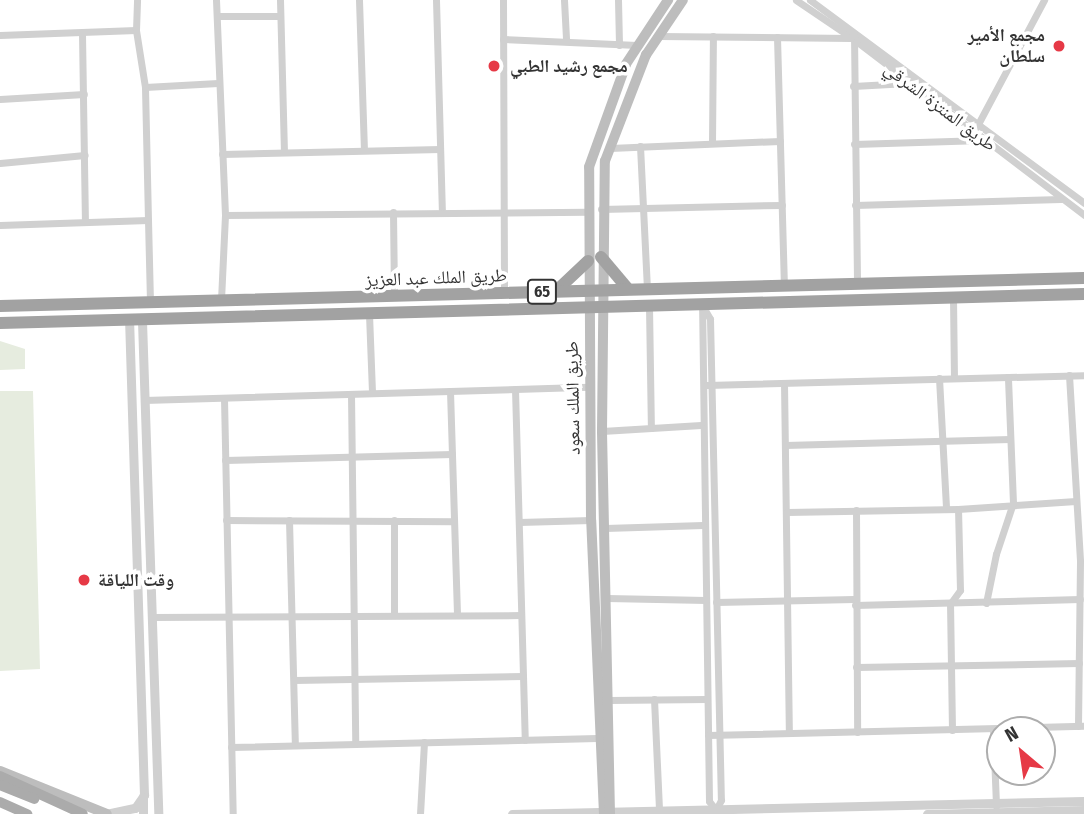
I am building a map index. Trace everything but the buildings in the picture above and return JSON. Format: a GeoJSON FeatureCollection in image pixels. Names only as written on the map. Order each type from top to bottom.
{"type":"FeatureCollection","features":[{"type":"Feature","properties":{"kind":"highway"},"geometry":{"type":"LineString","coordinates":[[601,257],[628,289]]}},
{"type":"Feature","properties":{"kind":"highway"},"geometry":{"type":"LineString","coordinates":[[556,291],[581,273],[588,261]]}},
{"type":"Feature","properties":{"kind":"highway","name":"طريق الملك عبد العزيز"},"geometry":{"type":"LineString","coordinates":[[0,306],[1084,278]]}},
{"type":"Feature","properties":{"kind":"highway","name":"طريق الملك عبد العزيز"},"geometry":{"type":"LineString","coordinates":[[0,323],[1084,294]]}},
{"type":"Feature","properties":{"kind":"main road","name":"طريق الملك سعود"},"geometry":{"type":"LineString","coordinates":[[607,813],[597,738],[589,387],[589,167],[599,130],[637,45],[668,0]]}},
{"type":"Feature","properties":{"kind":"main road","name":"طريق الملك سعود"},"geometry":{"type":"LineString","coordinates":[[607,813],[609,699],[602,431],[601,209],[610,148],[629,90],[658,36],[683,0]]}},
{"type":"Feature","properties":{"kind":"main road"},"geometry":{"type":"LineString","coordinates":[[0,771],[106,814]]}},
{"type":"Feature","properties":{"kind":"main road"},"geometry":{"type":"LineString","coordinates":[[0,776],[83,814]]}},
{"type":"Feature","properties":{"kind":"main road"},"geometry":{"type":"LineString","coordinates":[[0,785],[68,814]]}},
{"type":"Feature","properties":{"kind":"main road"},"geometry":{"type":"LineString","coordinates":[[0,802],[27,814]]}},
{"type":"Feature","properties":{"kind":"street"},"geometry":{"type":"LineString","coordinates":[[137,0],[136,30],[145,88],[149,302]]}},
{"type":"Feature","properties":{"kind":"street"},"geometry":{"type":"LineString","coordinates":[[216,0],[219,16],[218,83],[225,215],[221,301]]}},
{"type":"Feature","properties":{"kind":"street"},"geometry":{"type":"LineString","coordinates":[[280,0],[284,151]]}},
{"type":"Feature","properties":{"kind":"street"},"geometry":{"type":"LineString","coordinates":[[359,0],[364,149]]}},
{"type":"Feature","properties":{"kind":"street"},"geometry":{"type":"LineString","coordinates":[[436,0],[442,210]]}},
{"type":"Feature","properties":{"kind":"street"},"geometry":{"type":"LineString","coordinates":[[503,0],[505,292]]}},
{"type":"Feature","properties":{"kind":"street"},"geometry":{"type":"LineString","coordinates":[[565,0],[566,38]]}},
{"type":"Feature","properties":{"kind":"street"},"geometry":{"type":"LineString","coordinates":[[618,0],[619,45]]}},
{"type":"Feature","properties":{"kind":"street","name":"طريق المنتزة الشرقي"},"geometry":{"type":"LineString","coordinates":[[796,0],[854,35],[908,83],[1084,215]]}},
{"type":"Feature","properties":{"kind":"street"},"geometry":{"type":"LineString","coordinates":[[810,0],[1084,203]]}},
{"type":"Feature","properties":{"kind":"street"},"geometry":{"type":"LineString","coordinates":[[974,131],[1044,0]]}},
{"type":"Feature","properties":{"kind":"street"},"geometry":{"type":"LineString","coordinates":[[219,16],[280,16]]}},
{"type":"Feature","properties":{"kind":"street"},"geometry":{"type":"LineString","coordinates":[[0,35],[136,30]]}},
{"type":"Feature","properties":{"kind":"street"},"geometry":{"type":"LineString","coordinates":[[82,34],[85,221]]}},
{"type":"Feature","properties":{"kind":"street"},"geometry":{"type":"LineString","coordinates":[[658,36],[854,35]]}},
{"type":"Feature","properties":{"kind":"street"},"geometry":{"type":"LineString","coordinates":[[854,35],[857,283]]}},
{"type":"Feature","properties":{"kind":"street"},"geometry":{"type":"LineString","coordinates":[[712,144],[713,36]]}},
{"type":"Feature","properties":{"kind":"street"},"geometry":{"type":"LineString","coordinates":[[777,37],[784,284]]}},
{"type":"Feature","properties":{"kind":"street"},"geometry":{"type":"LineString","coordinates":[[503,39],[566,38],[637,45]]}},
{"type":"Feature","properties":{"kind":"street"},"geometry":{"type":"LineString","coordinates":[[145,88],[218,83]]}},
{"type":"Feature","properties":{"kind":"street"},"geometry":{"type":"LineString","coordinates":[[853,86],[908,83]]}},
{"type":"Feature","properties":{"kind":"street"},"geometry":{"type":"LineString","coordinates":[[0,99],[84,93]]}},
{"type":"Feature","properties":{"kind":"street"},"geometry":{"type":"LineString","coordinates":[[854,144],[984,140]]}},
{"type":"Feature","properties":{"kind":"street"},"geometry":{"type":"LineString","coordinates":[[610,148],[780,141]]}},
{"type":"Feature","properties":{"kind":"street"},"geometry":{"type":"LineString","coordinates":[[640,146],[647,288]]}},
{"type":"Feature","properties":{"kind":"street"},"geometry":{"type":"LineString","coordinates":[[222,154],[440,149]]}},
{"type":"Feature","properties":{"kind":"street"},"geometry":{"type":"LineString","coordinates":[[0,163],[85,155]]}},
{"type":"Feature","properties":{"kind":"street"},"geometry":{"type":"LineString","coordinates":[[855,205],[1063,199]]}},
{"type":"Feature","properties":{"kind":"street"},"geometry":{"type":"LineString","coordinates":[[601,209],[782,205]]}},
{"type":"Feature","properties":{"kind":"street"},"geometry":{"type":"LineString","coordinates":[[225,215],[506,209],[587,212]]}},
{"type":"Feature","properties":{"kind":"street"},"geometry":{"type":"LineString","coordinates":[[393,212],[394,297]]}},
{"type":"Feature","properties":{"kind":"street"},"geometry":{"type":"LineString","coordinates":[[0,225],[148,220]]}},
{"type":"Feature","properties":{"kind":"street"},"geometry":{"type":"LineString","coordinates":[[953,297],[954,378]]}},
{"type":"Feature","properties":{"kind":"street"},"geometry":{"type":"LineString","coordinates":[[702,305],[710,319],[721,800],[716,810]]}},
{"type":"Feature","properties":{"kind":"street"},"geometry":{"type":"LineString","coordinates":[[702,305],[701,425],[709,801],[716,810]]}},
{"type":"Feature","properties":{"kind":"street"},"geometry":{"type":"LineString","coordinates":[[649,306],[651,428]]}},
{"type":"Feature","properties":{"kind":"street"},"geometry":{"type":"LineString","coordinates":[[369,314],[372,393]]}},
{"type":"Feature","properties":{"kind":"street"},"geometry":{"type":"LineString","coordinates":[[136,321],[144,400],[158,814]]}},
{"type":"Feature","properties":{"kind":"street"},"geometry":{"type":"LineString","coordinates":[[136,321],[143,814]]}},
{"type":"Feature","properties":{"kind":"street"},"geometry":{"type":"LineString","coordinates":[[1056,727],[1081,726],[1079,663],[1082,557],[1069,375]]}},
{"type":"Feature","properties":{"kind":"street"},"geometry":{"type":"LineString","coordinates":[[701,386],[1084,375]]}},
{"type":"Feature","properties":{"kind":"street"},"geometry":{"type":"LineString","coordinates":[[986,603],[996,554],[1013,503],[1008,377]]}},
{"type":"Feature","properties":{"kind":"street"},"geometry":{"type":"LineString","coordinates":[[939,378],[946,508]]}},
{"type":"Feature","properties":{"kind":"street"},"geometry":{"type":"LineString","coordinates":[[784,383],[789,733]]}},
{"type":"Feature","properties":{"kind":"street"},"geometry":{"type":"LineString","coordinates":[[144,400],[589,387]]}},
{"type":"Feature","properties":{"kind":"street"},"geometry":{"type":"LineString","coordinates":[[515,389],[525,740]]}},
{"type":"Feature","properties":{"kind":"street"},"geometry":{"type":"LineString","coordinates":[[450,391],[457,614]]}},
{"type":"Feature","properties":{"kind":"street"},"geometry":{"type":"LineString","coordinates":[[351,394],[355,744]]}},
{"type":"Feature","properties":{"kind":"street"},"geometry":{"type":"LineString","coordinates":[[224,398],[233,814]]}},
{"type":"Feature","properties":{"kind":"street"},"geometry":{"type":"LineString","coordinates":[[602,431],[701,425]]}},
{"type":"Feature","properties":{"kind":"street"},"geometry":{"type":"LineString","coordinates":[[785,444],[943,443],[1010,439]]}},
{"type":"Feature","properties":{"kind":"street"},"geometry":{"type":"LineString","coordinates":[[225,460],[452,454]]}},
{"type":"Feature","properties":{"kind":"street"},"geometry":{"type":"LineString","coordinates":[[787,512],[958,509],[1013,503],[1076,501]]}},
{"type":"Feature","properties":{"kind":"street"},"geometry":{"type":"LineString","coordinates":[[952,730],[950,604],[960,590],[958,509]]}},
{"type":"Feature","properties":{"kind":"street"},"geometry":{"type":"LineString","coordinates":[[856,510],[856,732]]}},
{"type":"Feature","properties":{"kind":"street"},"geometry":{"type":"LineString","coordinates":[[226,520],[454,521]]}},
{"type":"Feature","properties":{"kind":"street"},"geometry":{"type":"LineString","coordinates":[[289,520],[295,745]]}},
{"type":"Feature","properties":{"kind":"street"},"geometry":{"type":"LineString","coordinates":[[394,520],[394,614]]}},
{"type":"Feature","properties":{"kind":"street"},"geometry":{"type":"LineString","coordinates":[[519,522],[591,520]]}},
{"type":"Feature","properties":{"kind":"street"},"geometry":{"type":"LineString","coordinates":[[605,528],[703,525]]}},
{"type":"Feature","properties":{"kind":"street"},"geometry":{"type":"LineString","coordinates":[[607,598],[706,600]]}},
{"type":"Feature","properties":{"kind":"street"},"geometry":{"type":"LineString","coordinates":[[716,602],[950,604],[1080,600]]}},
{"type":"Feature","properties":{"kind":"street"},"geometry":{"type":"LineString","coordinates":[[152,617],[228,613],[521,615]]}},
{"type":"Feature","properties":{"kind":"street"},"geometry":{"type":"LineString","coordinates":[[856,667],[1079,663]]}},
{"type":"Feature","properties":{"kind":"street"},"geometry":{"type":"LineString","coordinates":[[294,680],[523,676]]}},
{"type":"Feature","properties":{"kind":"street"},"geometry":{"type":"LineString","coordinates":[[609,699],[707,699]]}},
{"type":"Feature","properties":{"kind":"street"},"geometry":{"type":"LineString","coordinates":[[654,699],[659,811]]}},
{"type":"Feature","properties":{"kind":"street"},"geometry":{"type":"LineString","coordinates":[[708,734],[986,730]]}},
{"type":"Feature","properties":{"kind":"street"},"geometry":{"type":"LineString","coordinates":[[231,747],[597,738]]}},
{"type":"Feature","properties":{"kind":"street"},"geometry":{"type":"LineString","coordinates":[[419,814],[424,742]]}},
{"type":"Feature","properties":{"kind":"street"},"geometry":{"type":"LineString","coordinates":[[995,786],[996,807]]}},
{"type":"Feature","properties":{"kind":"street"},"geometry":{"type":"LineString","coordinates":[[106,814],[135,808],[144,796]]}},
{"type":"Feature","properties":{"kind":"street"},"geometry":{"type":"LineString","coordinates":[[927,814],[1084,801]]}},
{"type":"Feature","properties":{"kind":"street"},"geometry":{"type":"LineString","coordinates":[[512,814],[996,807],[1084,810]]}},
{"type":"Feature","properties":{"kind":"shaded area"},"geometry":{"type":"Polygon","coordinates":[[[0,341],[25,349],[25,369],[0,370],[0,341]]]}},
{"type":"Feature","properties":{"kind":"shaded area"},"geometry":{"type":"Polygon","coordinates":[[[0,391],[33,391],[40,669],[0,671],[0,391]]]}},
{"type":"Feature","properties":{"kind":"place","name":"مجمع الأمير سلطان"},"geometry":{"type":"Point","coordinates":[1059,46]}},
{"type":"Feature","properties":{"kind":"place","name":"مجمع رشيد الطبي"},"geometry":{"type":"Point","coordinates":[494,66]}},
{"type":"Feature","properties":{"kind":"place","name":"وقت اللياقة"},"geometry":{"type":"Point","coordinates":[84,580]}}]}
